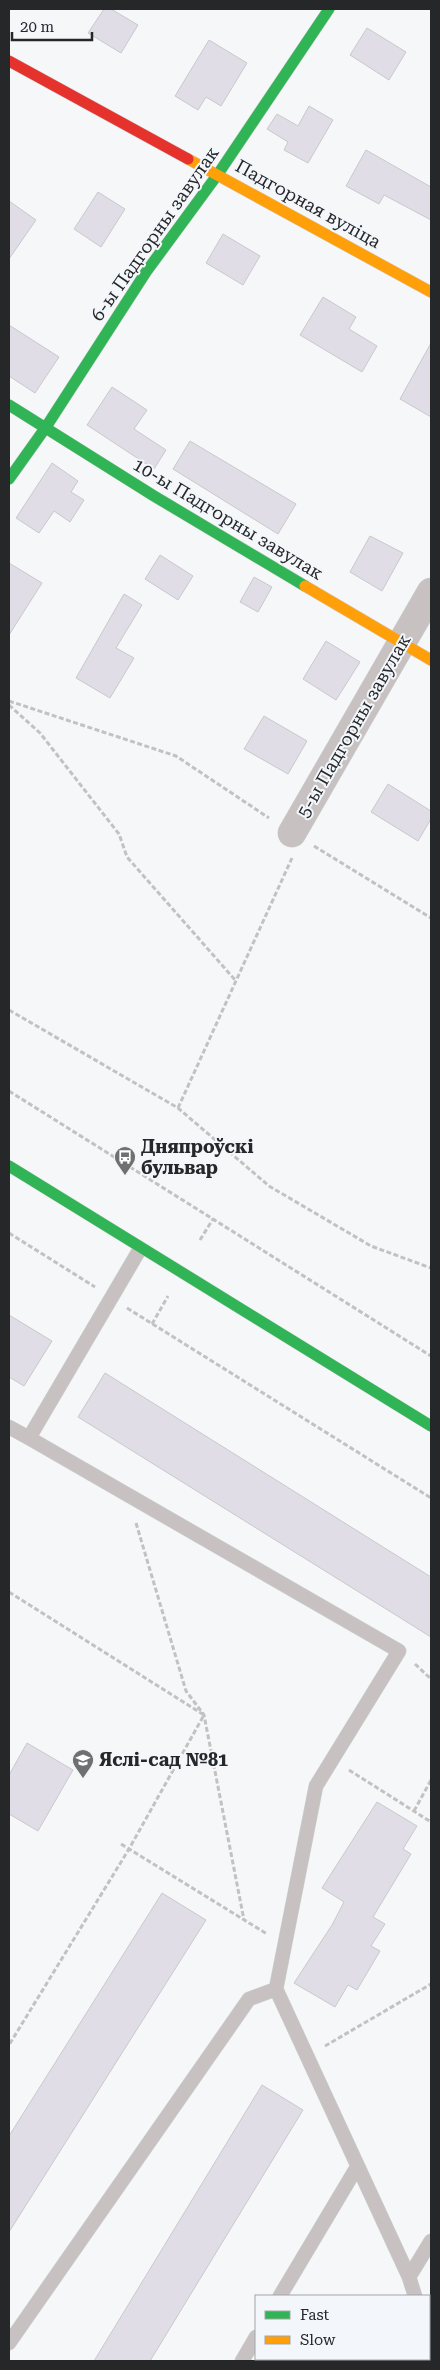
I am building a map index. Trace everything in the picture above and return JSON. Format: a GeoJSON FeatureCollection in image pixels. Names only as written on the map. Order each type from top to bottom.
{"type":"FeatureCollection","features":[{"type":"Feature","properties":{"kind":"street","name":"6-ы Падгорны завулак"},"geometry":{"type":"LineString","coordinates":[[9,479],[46,427],[146,272],[218,174],[330,9]]}},
{"type":"Feature","properties":{"kind":"street","name":"Падгорная вуліца"},"geometry":{"type":"LineString","coordinates":[[9,61],[431,292]]}},
{"type":"Feature","properties":{"kind":"street","name":"10-ы Падгорны завулак"},"geometry":{"type":"LineString","coordinates":[[9,404],[154,496],[431,660]]}},
{"type":"Feature","properties":{"kind":"street","name":"5-ы Падгорны завулак"},"geometry":{"type":"LineString","coordinates":[[296,836],[431,592]]}},
{"type":"Feature","properties":{"kind":"street"},"geometry":{"type":"LineString","coordinates":[[9,1166],[140,1249],[431,1426]]}},
{"type":"Feature","properties":{"kind":"lane"},"geometry":{"type":"LineString","coordinates":[[29,1438],[140,1249]]}},
{"type":"Feature","properties":{"kind":"lane"},"geometry":{"type":"LineString","coordinates":[[9,1427],[399,1652],[316,1786],[276,1989],[409,2277],[415,2295]]}},
{"type":"Feature","properties":{"kind":"lane"},"geometry":{"type":"LineString","coordinates":[[9,2343],[249,2000],[276,1989]]}},
{"type":"Feature","properties":{"kind":"lane"},"geometry":{"type":"LineString","coordinates":[[281,2295],[357,2166]]}},
{"type":"Feature","properties":{"kind":"lane"},"geometry":{"type":"LineString","coordinates":[[409,2277],[431,2241]]}},
{"type":"Feature","properties":{"kind":"lane"},"geometry":{"type":"LineString","coordinates":[[242,2361],[255,2339]]}},
{"type":"Feature","properties":{"kind":"path"},"geometry":{"type":"LineString","coordinates":[[9,701],[176,756],[296,836],[431,918]]}},
{"type":"Feature","properties":{"kind":"path"},"geometry":{"type":"LineString","coordinates":[[9,705],[40,734],[119,834],[127,857],[236,981]]}},
{"type":"Feature","properties":{"kind":"path"},"geometry":{"type":"LineString","coordinates":[[178,1108],[236,981],[296,836]]}},
{"type":"Feature","properties":{"kind":"path"},"geometry":{"type":"LineString","coordinates":[[9,1010],[178,1108],[269,1186],[371,1246],[431,1268]]}},
{"type":"Feature","properties":{"kind":"path"},"geometry":{"type":"LineString","coordinates":[[9,1091],[431,1356]]}},
{"type":"Feature","properties":{"kind":"path"},"geometry":{"type":"LineString","coordinates":[[200,1240],[213,1219]]}},
{"type":"Feature","properties":{"kind":"path"},"geometry":{"type":"LineString","coordinates":[[9,1232],[110,1298],[431,1498]]}},
{"type":"Feature","properties":{"kind":"path"},"geometry":{"type":"LineString","coordinates":[[152,1324],[169,1294]]}},
{"type":"Feature","properties":{"kind":"path"},"geometry":{"type":"LineString","coordinates":[[127,1495],[186,1691],[204,1714],[244,1920]]}},
{"type":"Feature","properties":{"kind":"path"},"geometry":{"type":"LineString","coordinates":[[9,1592],[204,1714]]}},
{"type":"Feature","properties":{"kind":"path"},"geometry":{"type":"LineString","coordinates":[[9,2045],[129,1849],[204,1714]]}},
{"type":"Feature","properties":{"kind":"path"},"geometry":{"type":"LineString","coordinates":[[333,1759],[431,1822]]}},
{"type":"Feature","properties":{"kind":"path"},"geometry":{"type":"LineString","coordinates":[[414,1811],[431,1780]]}},
{"type":"Feature","properties":{"kind":"path"},"geometry":{"type":"LineString","coordinates":[[121,1844],[284,1945]]}},
{"type":"Feature","properties":{"kind":"path"},"geometry":{"type":"LineString","coordinates":[[307,2057],[431,1984]]}},
{"type":"Feature","properties":{"kind":"building"},"geometry":{"type":"Polygon","coordinates":[[[104,9],[111,9],[138,25],[121,53],[88,33],[104,9]]]}},
{"type":"Feature","properties":{"kind":"building"},"geometry":{"type":"Polygon","coordinates":[[[367,28],[406,52],[389,80],[350,55],[367,28]]]}},
{"type":"Feature","properties":{"kind":"building"},"geometry":{"type":"Polygon","coordinates":[[[209,40],[247,63],[221,106],[206,97],[198,110],[175,96],[209,40]]]}},
{"type":"Feature","properties":{"kind":"building"},"geometry":{"type":"Polygon","coordinates":[[[309,106],[333,120],[308,163],[284,150],[288,142],[267,129],[277,114],[298,126],[309,106]]]}},
{"type":"Feature","properties":{"kind":"building"},"geometry":{"type":"Polygon","coordinates":[[[366,150],[431,187],[431,220],[384,195],[379,204],[346,186],[366,150]]]}},
{"type":"Feature","properties":{"kind":"building"},"geometry":{"type":"Polygon","coordinates":[[[98,192],[125,209],[101,247],[74,229],[98,192]]]}},
{"type":"Feature","properties":{"kind":"building"},"geometry":{"type":"Polygon","coordinates":[[[9,201],[36,220],[9,259],[9,201]]]}},
{"type":"Feature","properties":{"kind":"building"},"geometry":{"type":"Polygon","coordinates":[[[223,234],[260,256],[243,285],[206,263],[223,234]]]}},
{"type":"Feature","properties":{"kind":"building"},"geometry":{"type":"Polygon","coordinates":[[[323,297],[356,317],[349,329],[377,346],[362,372],[300,335],[323,297]]]}},
{"type":"Feature","properties":{"kind":"building"},"geometry":{"type":"Polygon","coordinates":[[[9,325],[59,357],[35,393],[9,376],[9,325]]]}},
{"type":"Feature","properties":{"kind":"building"},"geometry":{"type":"Polygon","coordinates":[[[431,343],[431,417],[400,399],[431,343]]]}},
{"type":"Feature","properties":{"kind":"building"},"geometry":{"type":"Polygon","coordinates":[[[112,387],[147,410],[134,429],[166,450],[154,469],[87,425],[112,387]]]}},
{"type":"Feature","properties":{"kind":"building"},"geometry":{"type":"Polygon","coordinates":[[[190,441],[296,504],[278,534],[173,469],[190,441]]]}},
{"type":"Feature","properties":{"kind":"building"},"geometry":{"type":"Polygon","coordinates":[[[52,463],[78,481],[71,492],[84,500],[70,522],[54,511],[39,533],[16,518],[52,463]]]}},
{"type":"Feature","properties":{"kind":"building"},"geometry":{"type":"Polygon","coordinates":[[[370,536],[403,553],[382,591],[350,572],[370,536]]]}},
{"type":"Feature","properties":{"kind":"building"},"geometry":{"type":"Polygon","coordinates":[[[160,555],[193,576],[178,600],[145,579],[160,555]]]}},
{"type":"Feature","properties":{"kind":"building"},"geometry":{"type":"Polygon","coordinates":[[[9,563],[42,583],[9,635],[9,563]]]}},
{"type":"Feature","properties":{"kind":"building"},"geometry":{"type":"Polygon","coordinates":[[[254,577],[272,587],[258,612],[240,602],[254,577]]]}},
{"type":"Feature","properties":{"kind":"building"},"geometry":{"type":"Polygon","coordinates":[[[124,594],[142,605],[116,648],[134,658],[110,698],[76,678],[124,594]]]}},
{"type":"Feature","properties":{"kind":"building"},"geometry":{"type":"Polygon","coordinates":[[[326,641],[360,662],[336,700],[303,679],[326,641]]]}},
{"type":"Feature","properties":{"kind":"building"},"geometry":{"type":"Polygon","coordinates":[[[264,716],[307,741],[288,774],[244,749],[264,716]]]}},
{"type":"Feature","properties":{"kind":"building"},"geometry":{"type":"Polygon","coordinates":[[[388,784],[431,811],[431,819],[418,841],[371,812],[388,784]]]}},
{"type":"Feature","properties":{"kind":"building"},"geometry":{"type":"Polygon","coordinates":[[[9,1315],[52,1341],[24,1386],[9,1377],[9,1315]]]}},
{"type":"Feature","properties":{"kind":"building"},"geometry":{"type":"Polygon","coordinates":[[[105,1373],[431,1577],[431,1637],[78,1417],[105,1373]]]}},
{"type":"Feature","properties":{"kind":"building"},"geometry":{"type":"Polygon","coordinates":[[[27,1743],[73,1770],[38,1831],[9,1814],[9,1775],[27,1743]]]}},
{"type":"Feature","properties":{"kind":"building"},"geometry":{"type":"Polygon","coordinates":[[[377,1802],[417,1826],[403,1849],[411,1854],[373,1917],[385,1924],[371,1946],[380,1951],[357,1990],[348,1985],[335,2007],[294,1983],[332,1925],[344,1902],[322,1888],[377,1802]]]}},
{"type":"Feature","properties":{"kind":"building"},"geometry":{"type":"Polygon","coordinates":[[[162,1893],[206,1920],[9,2232],[9,2136],[162,1893]]]}},
{"type":"Feature","properties":{"kind":"building"},"geometry":{"type":"Polygon","coordinates":[[[262,2085],[303,2110],[150,2361],[94,2361],[262,2085]]]}},
{"type":"Feature","properties":{"kind":"traffic: fast"},"geometry":{"type":"LineString","coordinates":[[9,479],[46,427],[146,272],[218,174],[329,9]]}},
{"type":"Feature","properties":{"kind":"traffic: fast"},"geometry":{"type":"LineString","coordinates":[[9,405],[154,496],[305,586]]}},
{"type":"Feature","properties":{"kind":"traffic: fast"},"geometry":{"type":"LineString","coordinates":[[9,1166],[431,1426]]}},
{"type":"Feature","properties":{"kind":"traffic: slow"},"geometry":{"type":"LineString","coordinates":[[188,159],[431,292]]}},
{"type":"Feature","properties":{"kind":"traffic: slow"},"geometry":{"type":"LineString","coordinates":[[305,586],[431,660]]}},
{"type":"Feature","properties":{"kind":"traffic: jam"},"geometry":{"type":"LineString","coordinates":[[9,61],[188,159]]}},
{"type":"Feature","properties":{"kind":"place","name":"Дняпроўскі бульвар"},"geometry":{"type":"Point","coordinates":[125,1176]}},
{"type":"Feature","properties":{"kind":"place","name":"Яслі-сад №81"},"geometry":{"type":"Point","coordinates":[83,1779]}}]}
